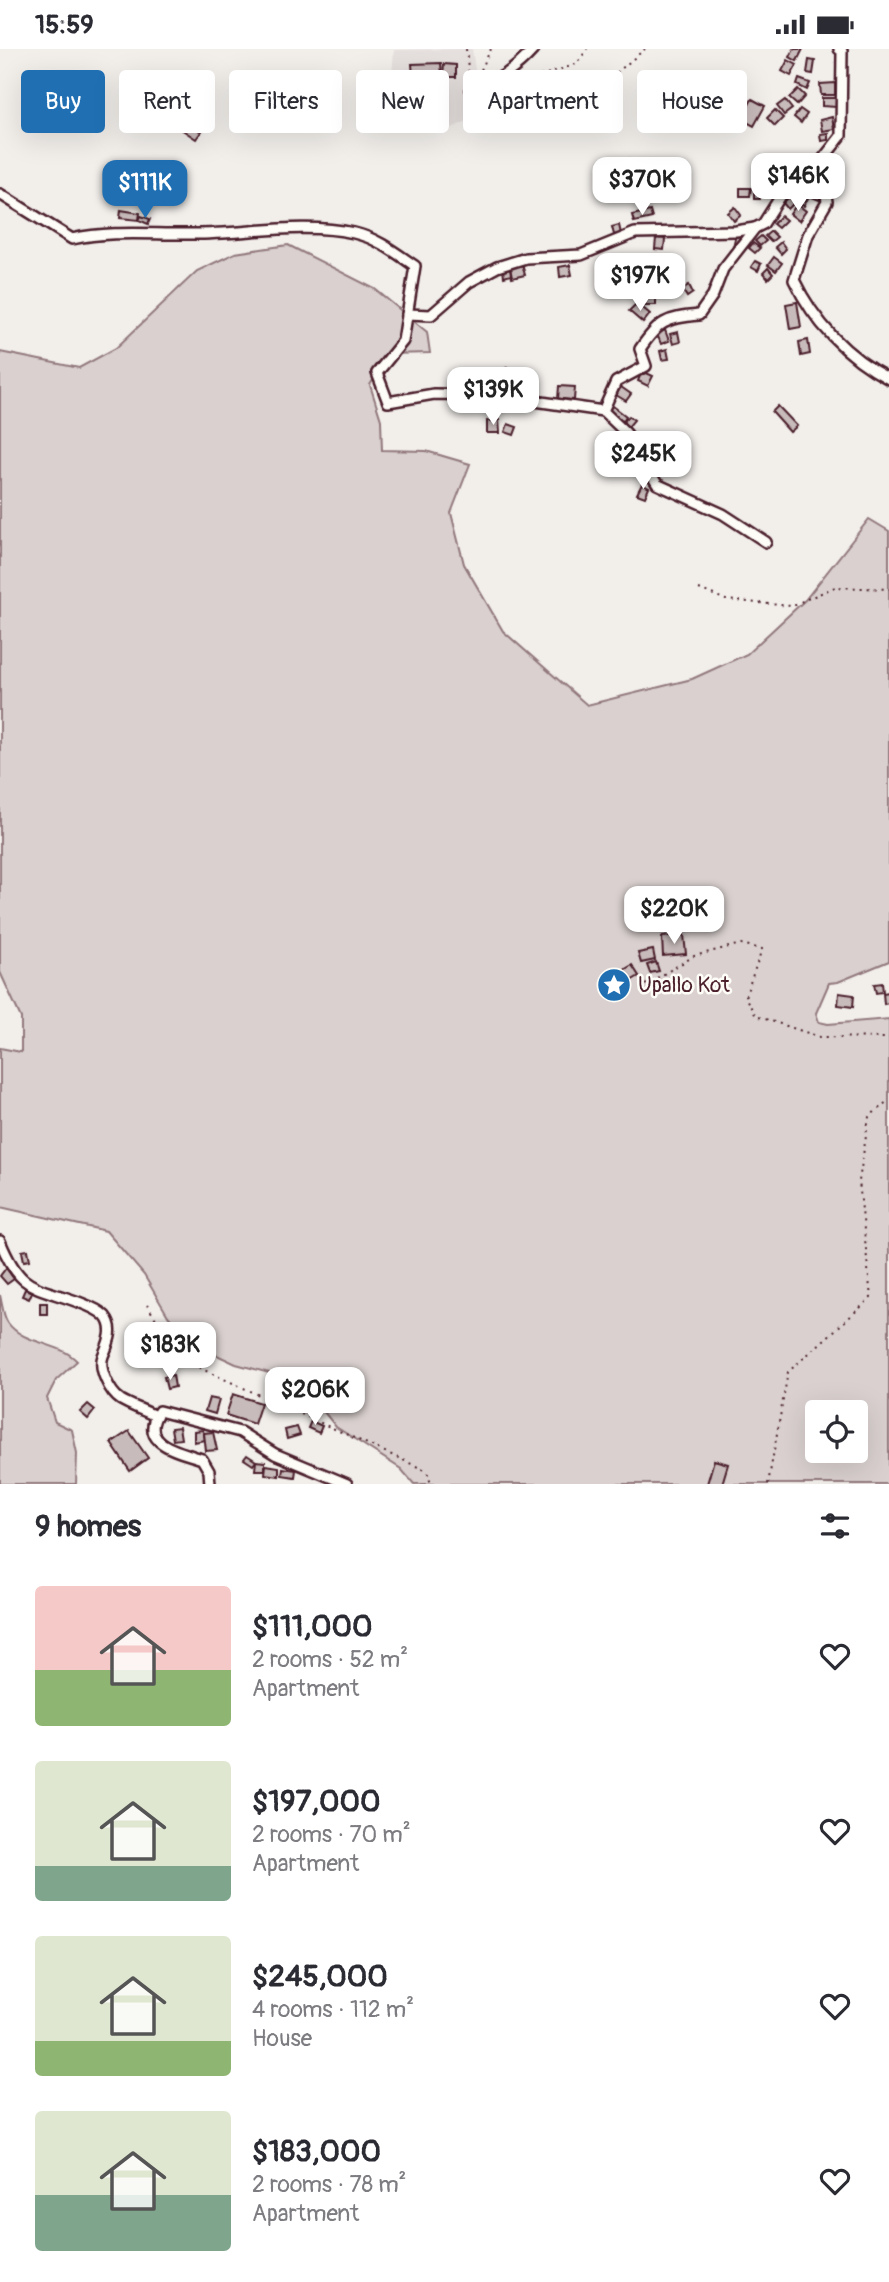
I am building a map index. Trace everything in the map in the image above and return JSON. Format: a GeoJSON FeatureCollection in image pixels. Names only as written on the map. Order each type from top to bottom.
{"type":"FeatureCollection","features":[{"type":"Feature","properties":{"kind":"street"},"geometry":{"type":"LineString","coordinates":[[513,70],[534,49]]}},
{"type":"Feature","properties":{"kind":"street"},"geometry":{"type":"LineString","coordinates":[[407,314],[431,315],[469,282],[497,267],[526,258],[581,255],[635,233],[736,231],[763,224],[789,183],[819,164],[841,137],[842,51],[839,49]]}},
{"type":"Feature","properties":{"kind":"street"},"geometry":{"type":"LineString","coordinates":[[796,179],[825,185],[827,202],[808,235],[794,280],[805,302],[851,356],[889,379]]}},
{"type":"Feature","properties":{"kind":"street"},"geometry":{"type":"LineString","coordinates":[[0,194],[72,239],[100,233],[195,235],[301,230],[354,233],[385,245],[415,266],[403,341],[377,373],[388,402],[434,394],[494,395],[603,411],[626,433],[657,484],[723,514],[766,542]]}},
{"type":"Feature","properties":{"kind":"street"},"geometry":{"type":"LineString","coordinates":[[603,411],[616,382],[646,366],[640,349],[653,330],[669,318],[699,315],[713,295],[723,269],[755,228]]}},
{"type":"Feature","properties":{"kind":"street"},"geometry":{"type":"LineString","coordinates":[[0,1241],[18,1278],[30,1285],[94,1308],[106,1317],[111,1330],[110,1344],[103,1357],[109,1386],[119,1399],[155,1416]]}},
{"type":"Feature","properties":{"kind":"street"},"geometry":{"type":"LineString","coordinates":[[210,1484],[209,1471],[202,1458],[166,1448],[158,1442],[154,1430],[155,1416],[161,1410],[240,1433],[275,1454],[347,1484]]}},
{"type":"Feature","properties":{"kind":"path"},"geometry":{"type":"LineString","coordinates":[[466,49],[469,70]]}},
{"type":"Feature","properties":{"kind":"path"},"geometry":{"type":"LineString","coordinates":[[481,70],[491,49]]}},
{"type":"Feature","properties":{"kind":"path"},"geometry":{"type":"LineString","coordinates":[[558,70],[577,64],[587,49]]}},
{"type":"Feature","properties":{"kind":"path"},"geometry":{"type":"LineString","coordinates":[[620,70],[645,49]]}},
{"type":"Feature","properties":{"kind":"path"},"geometry":{"type":"LineString","coordinates":[[699,589],[726,600],[791,606],[835,587],[889,589]]}},
{"type":"Feature","properties":{"kind":"path"},"geometry":{"type":"LineString","coordinates":[[645,985],[694,956],[741,943],[762,950],[745,997],[756,1016],[820,1037],[889,1038]]}},
{"type":"Feature","properties":{"kind":"path"},"geometry":{"type":"LineString","coordinates":[[768,1484],[788,1372],[871,1298],[859,1181],[869,1117],[889,1100]]}},
{"type":"Feature","properties":{"kind":"path"},"geometry":{"type":"LineString","coordinates":[[147,1305],[182,1360],[427,1471],[431,1484]]}},
{"type":"Feature","properties":{"kind":"shaded area"},"geometry":{"type":"Polygon","coordinates":[[[472,49],[475,70],[463,70],[463,123],[449,130],[449,70],[392,70],[394,50],[472,49]]]}},
{"type":"Feature","properties":{"kind":"shaded area"},"geometry":{"type":"Polygon","coordinates":[[[288,245],[375,289],[427,332],[430,353],[390,354],[370,385],[381,420],[382,450],[426,451],[470,464],[451,513],[464,564],[503,631],[587,705],[692,679],[747,654],[805,600],[869,519],[889,531],[889,961],[838,982],[829,983],[816,1013],[819,1022],[828,1024],[889,1019],[889,1484],[414,1484],[401,1469],[336,1427],[299,1381],[236,1364],[191,1343],[168,1316],[144,1275],[106,1231],[0,1207],[0,1048],[21,1052],[21,1018],[0,972],[0,352],[79,368],[116,348],[197,271],[235,253],[288,245]]]}},
{"type":"Feature","properties":{"kind":"shaded area"},"geometry":{"type":"Polygon","coordinates":[[[0,1295],[6,1320],[15,1330],[60,1350],[77,1361],[56,1380],[47,1398],[55,1422],[72,1430],[77,1453],[76,1484],[0,1484],[0,1295]]]}},
{"type":"Feature","properties":{"kind":"building"},"geometry":{"type":"Polygon","coordinates":[[[794,49],[803,49],[797,61],[790,57],[794,49]]]}},
{"type":"Feature","properties":{"kind":"building"},"geometry":{"type":"Polygon","coordinates":[[[788,60],[797,65],[791,76],[782,71],[788,60]]]}},
{"type":"Feature","properties":{"kind":"building"},"geometry":{"type":"Polygon","coordinates":[[[809,60],[815,61],[813,74],[807,73],[809,60]]]}},
{"type":"Feature","properties":{"kind":"building"},"geometry":{"type":"Polygon","coordinates":[[[441,63],[442,70],[412,70],[412,64],[441,63]]]}},
{"type":"Feature","properties":{"kind":"building"},"geometry":{"type":"Polygon","coordinates":[[[444,64],[456,65],[456,77],[449,77],[449,70],[444,70],[444,64]]]}},
{"type":"Feature","properties":{"kind":"building"},"geometry":{"type":"Polygon","coordinates":[[[799,79],[810,83],[807,90],[797,85],[799,79]]]}},
{"type":"Feature","properties":{"kind":"building"},"geometry":{"type":"Polygon","coordinates":[[[835,83],[835,95],[821,95],[820,84],[835,83]]]}},
{"type":"Feature","properties":{"kind":"building"},"geometry":{"type":"Polygon","coordinates":[[[798,89],[805,96],[797,105],[789,98],[798,89]]]}},
{"type":"Feature","properties":{"kind":"building"},"geometry":{"type":"Polygon","coordinates":[[[822,98],[836,98],[836,107],[822,106],[822,98]]]}},
{"type":"Feature","properties":{"kind":"building"},"geometry":{"type":"Polygon","coordinates":[[[752,99],[765,106],[754,126],[747,122],[747,108],[752,99]]]}},
{"type":"Feature","properties":{"kind":"building"},"geometry":{"type":"Polygon","coordinates":[[[785,100],[792,109],[784,115],[777,106],[785,100]]]}},
{"type":"Feature","properties":{"kind":"building"},"geometry":{"type":"Polygon","coordinates":[[[800,109],[807,114],[801,123],[794,117],[800,109]]]}},
{"type":"Feature","properties":{"kind":"building"},"geometry":{"type":"Polygon","coordinates":[[[775,110],[783,118],[775,126],[767,118],[775,110]]]}},
{"type":"Feature","properties":{"kind":"building"},"geometry":{"type":"Polygon","coordinates":[[[832,117],[834,129],[822,131],[820,120],[832,117]]]}},
{"type":"Feature","properties":{"kind":"building"},"geometry":{"type":"Polygon","coordinates":[[[187,133],[200,133],[196,139],[187,133]]]}},
{"type":"Feature","properties":{"kind":"building"},"geometry":{"type":"Polygon","coordinates":[[[828,133],[828,140],[821,141],[820,134],[828,133]]]}},
{"type":"Feature","properties":{"kind":"building"},"geometry":{"type":"Polygon","coordinates":[[[810,187],[822,192],[819,200],[807,195],[810,187]]]}},
{"type":"Feature","properties":{"kind":"building"},"geometry":{"type":"Polygon","coordinates":[[[740,188],[751,188],[750,196],[740,196],[740,188]]]}},
{"type":"Feature","properties":{"kind":"building"},"geometry":{"type":"Polygon","coordinates":[[[754,190],[760,190],[760,199],[754,199],[754,190]]]}},
{"type":"Feature","properties":{"kind":"building"},"geometry":{"type":"Polygon","coordinates":[[[799,194],[808,198],[804,206],[795,202],[799,194]]]}},
{"type":"Feature","properties":{"kind":"building"},"geometry":{"type":"Polygon","coordinates":[[[789,197],[795,202],[788,209],[783,203],[789,197]]]}},
{"type":"Feature","properties":{"kind":"building"},"geometry":{"type":"Polygon","coordinates":[[[797,204],[806,211],[799,221],[790,214],[797,204]]]}},
{"type":"Feature","properties":{"kind":"building"},"geometry":{"type":"Polygon","coordinates":[[[735,207],[741,215],[734,221],[728,213],[735,207]]]}},
{"type":"Feature","properties":{"kind":"building"},"geometry":{"type":"Polygon","coordinates":[[[121,210],[140,213],[139,220],[120,218],[121,210]]]}},
{"type":"Feature","properties":{"kind":"building"},"geometry":{"type":"Polygon","coordinates":[[[650,211],[652,218],[634,222],[632,215],[650,211]]]}},
{"type":"Feature","properties":{"kind":"building"},"geometry":{"type":"Polygon","coordinates":[[[141,216],[150,219],[148,224],[139,220],[141,216]]]}},
{"type":"Feature","properties":{"kind":"building"},"geometry":{"type":"Polygon","coordinates":[[[781,216],[786,220],[778,228],[773,224],[781,216]]]}},
{"type":"Feature","properties":{"kind":"building"},"geometry":{"type":"Polygon","coordinates":[[[619,225],[621,234],[614,235],[612,227],[619,225]]]}},
{"type":"Feature","properties":{"kind":"building"},"geometry":{"type":"Polygon","coordinates":[[[771,231],[777,237],[771,242],[765,236],[771,231]]]}},
{"type":"Feature","properties":{"kind":"building"},"geometry":{"type":"Polygon","coordinates":[[[736,234],[742,236],[739,249],[733,247],[736,234]]]}},
{"type":"Feature","properties":{"kind":"building"},"geometry":{"type":"Polygon","coordinates":[[[761,236],[766,241],[760,246],[755,241],[761,236]]]}},
{"type":"Feature","properties":{"kind":"building"},"geometry":{"type":"Polygon","coordinates":[[[656,238],[665,239],[664,250],[655,249],[656,238]]]}},
{"type":"Feature","properties":{"kind":"building"},"geometry":{"type":"Polygon","coordinates":[[[781,242],[786,249],[781,254],[775,247],[781,242]]]}},
{"type":"Feature","properties":{"kind":"building"},"geometry":{"type":"Polygon","coordinates":[[[753,243],[760,248],[755,253],[749,248],[753,243]]]}},
{"type":"Feature","properties":{"kind":"building"},"geometry":{"type":"Polygon","coordinates":[[[774,257],[782,263],[776,271],[768,265],[774,257]]]}},
{"type":"Feature","properties":{"kind":"building"},"geometry":{"type":"Polygon","coordinates":[[[755,261],[761,264],[758,271],[751,267],[755,261]]]}},
{"type":"Feature","properties":{"kind":"building"},"geometry":{"type":"Polygon","coordinates":[[[522,264],[525,275],[512,278],[510,267],[522,264]]]}},
{"type":"Feature","properties":{"kind":"building"},"geometry":{"type":"Polygon","coordinates":[[[570,265],[572,275],[560,277],[559,267],[570,265]]]}},
{"type":"Feature","properties":{"kind":"building"},"geometry":{"type":"Polygon","coordinates":[[[768,268],[773,274],[768,279],[763,273],[768,268]]]}},
{"type":"Feature","properties":{"kind":"building"},"geometry":{"type":"Polygon","coordinates":[[[510,269],[511,275],[504,277],[503,270],[510,269]]]}},
{"type":"Feature","properties":{"kind":"building"},"geometry":{"type":"Polygon","coordinates":[[[639,284],[647,284],[647,294],[639,294],[639,284]]]}},
{"type":"Feature","properties":{"kind":"building"},"geometry":{"type":"Polygon","coordinates":[[[689,285],[693,293],[687,297],[682,289],[689,285]]]}},
{"type":"Feature","properties":{"kind":"building"},"geometry":{"type":"Polygon","coordinates":[[[641,295],[656,296],[656,305],[641,305],[641,295]]]}},
{"type":"Feature","properties":{"kind":"building"},"geometry":{"type":"Polygon","coordinates":[[[797,302],[801,327],[790,329],[786,304],[797,302]]]}},
{"type":"Feature","properties":{"kind":"building"},"geometry":{"type":"Polygon","coordinates":[[[637,303],[650,314],[643,323],[629,311],[637,303]]]}},
{"type":"Feature","properties":{"kind":"building"},"geometry":{"type":"Polygon","coordinates":[[[665,330],[669,341],[661,344],[657,334],[665,330]]]}},
{"type":"Feature","properties":{"kind":"building"},"geometry":{"type":"Polygon","coordinates":[[[678,332],[680,342],[673,344],[670,334],[678,332]]]}},
{"type":"Feature","properties":{"kind":"building"},"geometry":{"type":"Polygon","coordinates":[[[808,340],[810,354],[801,356],[799,342],[808,340]]]}},
{"type":"Feature","properties":{"kind":"building"},"geometry":{"type":"Polygon","coordinates":[[[667,349],[669,359],[662,360],[660,351],[667,349]]]}},
{"type":"Feature","properties":{"kind":"building"},"geometry":{"type":"Polygon","coordinates":[[[507,367],[530,381],[524,391],[501,378],[507,367]]]}},
{"type":"Feature","properties":{"kind":"building"},"geometry":{"type":"Polygon","coordinates":[[[642,371],[653,376],[648,386],[638,381],[642,371]]]}},
{"type":"Feature","properties":{"kind":"building"},"geometry":{"type":"Polygon","coordinates":[[[559,386],[575,387],[574,400],[558,399],[559,386]]]}},
{"type":"Feature","properties":{"kind":"building"},"geometry":{"type":"Polygon","coordinates":[[[621,387],[631,394],[626,401],[616,395],[621,387]]]}},
{"type":"Feature","properties":{"kind":"building"},"geometry":{"type":"Polygon","coordinates":[[[609,403],[626,416],[621,424],[603,410],[609,403]]]}},
{"type":"Feature","properties":{"kind":"building"},"geometry":{"type":"Polygon","coordinates":[[[778,406],[797,426],[790,432],[772,412],[778,406]]]}},
{"type":"Feature","properties":{"kind":"building"},"geometry":{"type":"Polygon","coordinates":[[[629,416],[634,420],[628,427],[623,422],[629,416]]]}},
{"type":"Feature","properties":{"kind":"building"},"geometry":{"type":"Polygon","coordinates":[[[499,420],[500,433],[487,433],[487,421],[499,420]]]}},
{"type":"Feature","properties":{"kind":"building"},"geometry":{"type":"Polygon","coordinates":[[[508,424],[517,427],[514,435],[505,432],[508,424]]]}},
{"type":"Feature","properties":{"kind":"building"},"geometry":{"type":"Polygon","coordinates":[[[622,433],[630,445],[624,449],[616,438],[622,433]]]}},
{"type":"Feature","properties":{"kind":"building"},"geometry":{"type":"Polygon","coordinates":[[[642,484],[649,488],[645,497],[637,494],[642,484]]]}},
{"type":"Feature","properties":{"kind":"building"},"geometry":{"type":"Polygon","coordinates":[[[684,935],[686,954],[663,956],[662,937],[684,935]]]}},
{"type":"Feature","properties":{"kind":"building"},"geometry":{"type":"Polygon","coordinates":[[[653,950],[655,960],[641,963],[638,953],[653,950]]]}},
{"type":"Feature","properties":{"kind":"building"},"geometry":{"type":"Polygon","coordinates":[[[656,962],[659,971],[650,973],[647,965],[656,962]]]}},
{"type":"Feature","properties":{"kind":"building"},"geometry":{"type":"Polygon","coordinates":[[[632,965],[639,976],[621,987],[614,976],[632,965]]]}},
{"type":"Feature","properties":{"kind":"building"},"geometry":{"type":"Polygon","coordinates":[[[882,983],[883,992],[876,993],[874,984],[882,983]]]}},
{"type":"Feature","properties":{"kind":"building"},"geometry":{"type":"Polygon","coordinates":[[[889,992],[889,1003],[884,1004],[883,993],[889,992]]]}},
{"type":"Feature","properties":{"kind":"building"},"geometry":{"type":"Polygon","coordinates":[[[839,993],[854,995],[853,1007],[838,1005],[839,993]]]}},
{"type":"Feature","properties":{"kind":"building"},"geometry":{"type":"Polygon","coordinates":[[[28,1250],[30,1260],[24,1261],[22,1251],[28,1250]]]}},
{"type":"Feature","properties":{"kind":"building"},"geometry":{"type":"Polygon","coordinates":[[[6,1268],[14,1279],[7,1284],[0,1276],[6,1268]]]}},
{"type":"Feature","properties":{"kind":"building"},"geometry":{"type":"Polygon","coordinates":[[[25,1289],[32,1292],[29,1299],[22,1296],[25,1289]]]}},
{"type":"Feature","properties":{"kind":"building"},"geometry":{"type":"Polygon","coordinates":[[[40,1303],[47,1303],[47,1314],[40,1314],[40,1303]]]}},
{"type":"Feature","properties":{"kind":"building"},"geometry":{"type":"Polygon","coordinates":[[[173,1375],[175,1387],[167,1389],[164,1377],[173,1375]]]}},
{"type":"Feature","properties":{"kind":"building"},"geometry":{"type":"Polygon","coordinates":[[[286,1385],[295,1389],[293,1397],[283,1394],[286,1385]]]}},
{"type":"Feature","properties":{"kind":"building"},"geometry":{"type":"Polygon","coordinates":[[[233,1394],[261,1403],[254,1424],[226,1415],[233,1394]]]}},
{"type":"Feature","properties":{"kind":"building"},"geometry":{"type":"Polygon","coordinates":[[[209,1398],[219,1400],[215,1414],[205,1411],[209,1398]]]}},
{"type":"Feature","properties":{"kind":"building"},"geometry":{"type":"Polygon","coordinates":[[[88,1404],[95,1410],[88,1419],[80,1412],[88,1404]]]}},
{"type":"Feature","properties":{"kind":"building"},"geometry":{"type":"Polygon","coordinates":[[[311,1421],[322,1426],[319,1433],[308,1428],[311,1421]]]}},
{"type":"Feature","properties":{"kind":"building"},"geometry":{"type":"Polygon","coordinates":[[[179,1427],[181,1439],[173,1440],[171,1428],[179,1427]]]}},
{"type":"Feature","properties":{"kind":"building"},"geometry":{"type":"Polygon","coordinates":[[[297,1427],[300,1435],[287,1439],[285,1430],[297,1427]]]}},
{"type":"Feature","properties":{"kind":"building"},"geometry":{"type":"Polygon","coordinates":[[[203,1430],[205,1440],[194,1442],[194,1431],[203,1430]]]}},
{"type":"Feature","properties":{"kind":"building"},"geometry":{"type":"Polygon","coordinates":[[[129,1431],[148,1458],[130,1471],[111,1443],[129,1431]]]}},
{"type":"Feature","properties":{"kind":"building"},"geometry":{"type":"Polygon","coordinates":[[[213,1432],[217,1450],[206,1451],[204,1433],[213,1432]]]}},
{"type":"Feature","properties":{"kind":"building"},"geometry":{"type":"Polygon","coordinates":[[[247,1455],[256,1461],[253,1465],[244,1459],[247,1455]]]}},
{"type":"Feature","properties":{"kind":"building"},"geometry":{"type":"Polygon","coordinates":[[[714,1460],[728,1464],[722,1484],[707,1484],[714,1460]]]}},
{"type":"Feature","properties":{"kind":"building"},"geometry":{"type":"Polygon","coordinates":[[[256,1461],[265,1462],[265,1470],[255,1470],[256,1461]]]}},
{"type":"Feature","properties":{"kind":"building"},"geometry":{"type":"Polygon","coordinates":[[[266,1465],[279,1467],[279,1476],[265,1474],[266,1465]]]}},
{"type":"Feature","properties":{"kind":"building"},"geometry":{"type":"Polygon","coordinates":[[[283,1468],[296,1470],[295,1477],[282,1475],[283,1468]]]}},
{"type":"Feature","properties":{"kind":"place","name":"Upallo Kot"},"geometry":{"type":"Point","coordinates":[614,985]}}]}
